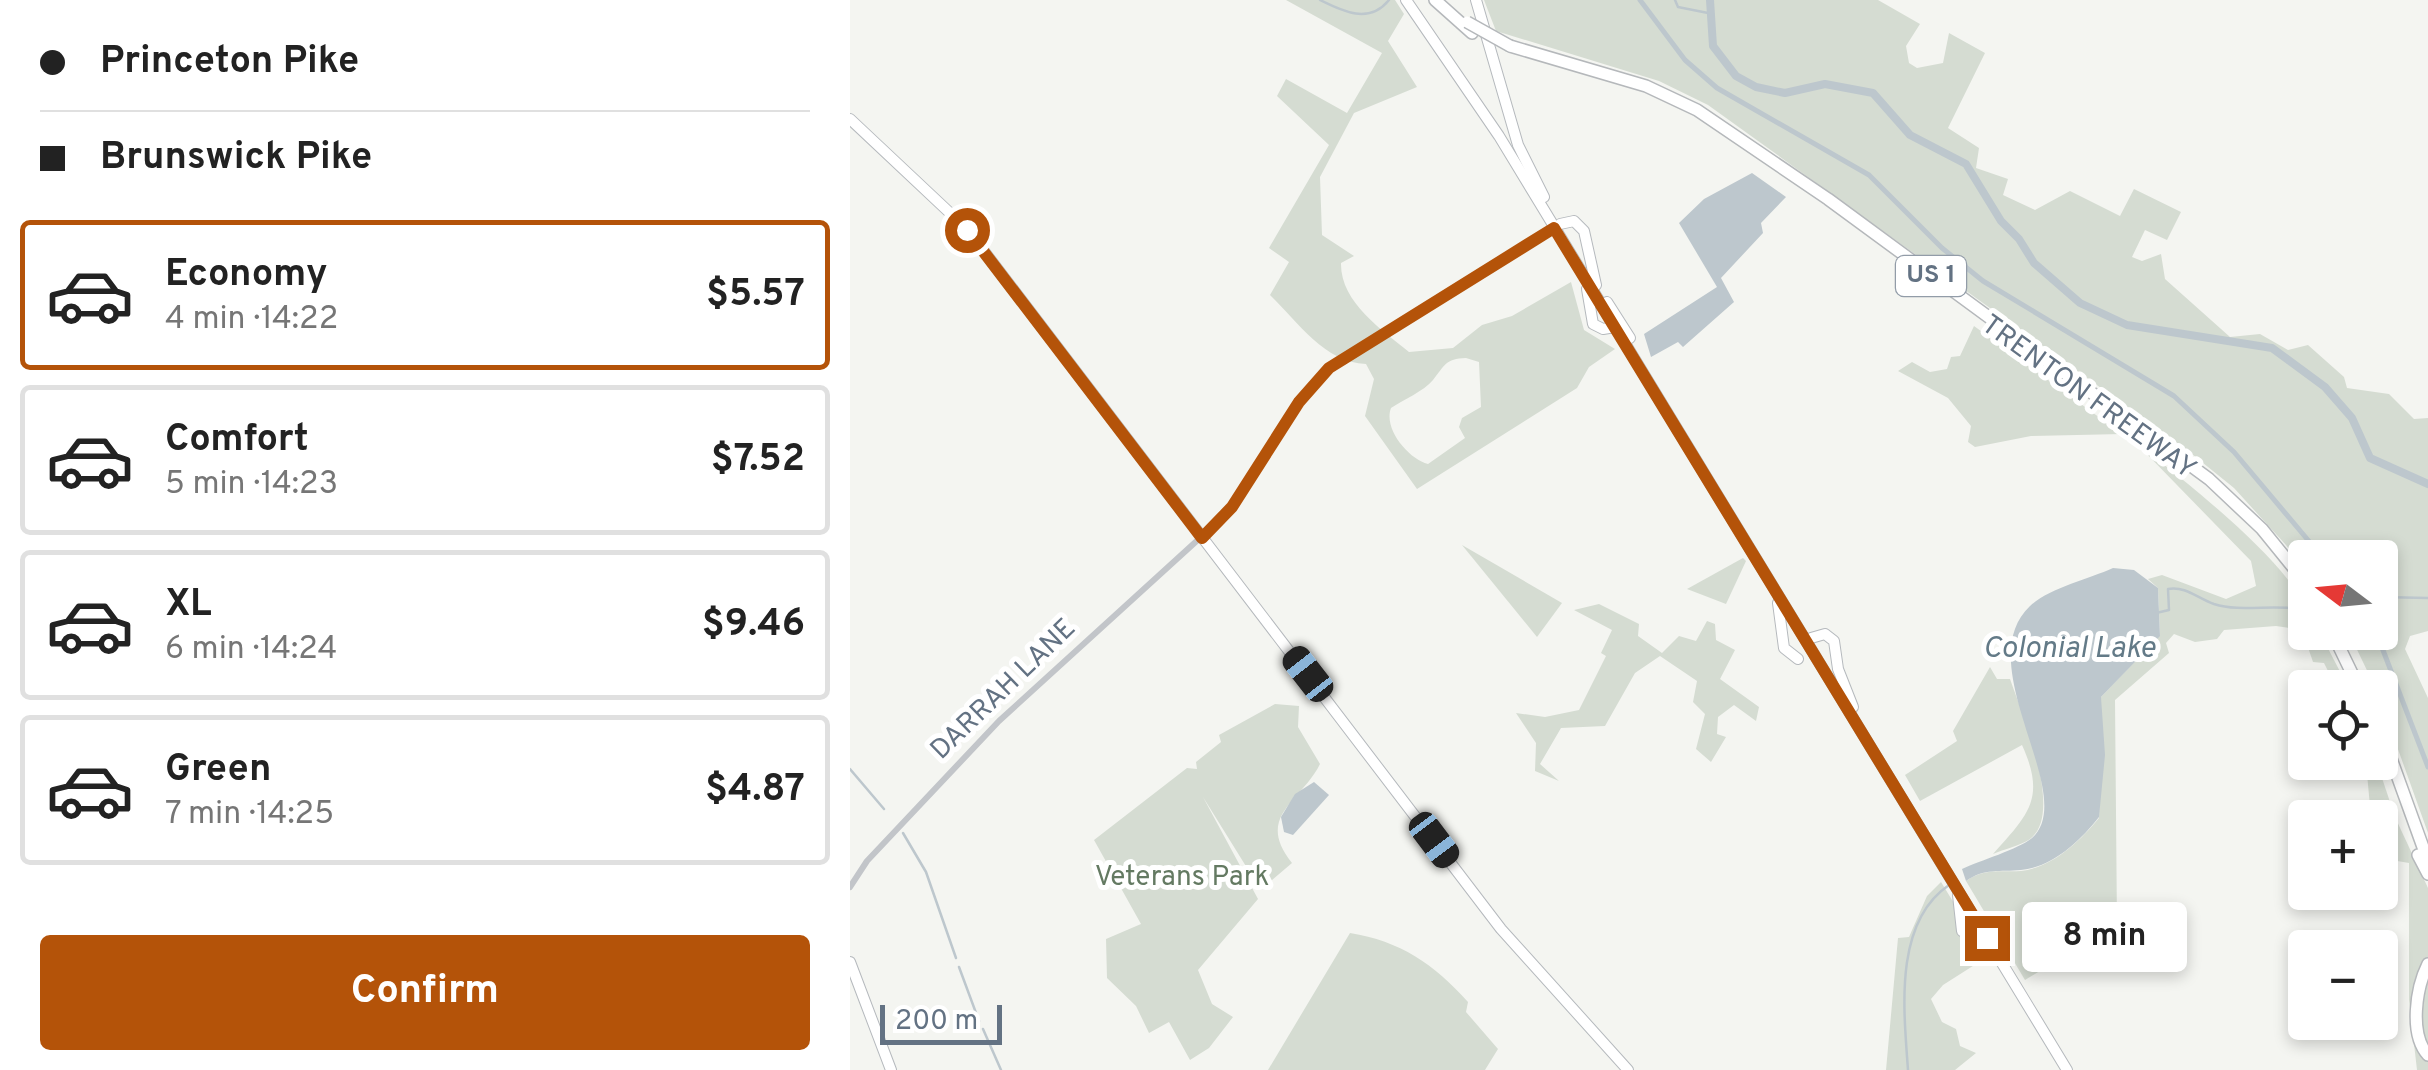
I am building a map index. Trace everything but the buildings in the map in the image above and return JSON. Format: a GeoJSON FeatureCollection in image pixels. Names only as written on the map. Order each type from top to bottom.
{"type":"FeatureCollection","features":[{"type":"Feature","properties":{"kind":"highway","name":"TRENTON FREEWAY"},"geometry":{"type":"LineString","coordinates":[[1434,0],[1470,28],[1512,50],[1656,95],[1756,156],[2205,484],[2262,537],[2288,570]]}},
{"type":"Feature","properties":{"kind":"highway","name":"TRENTON FREEWAY"},"geometry":{"type":"LineString","coordinates":[[1444,0],[1470,28]]}},
{"type":"Feature","properties":{"kind":"highway","name":"TRENTON FREEWAY"},"geometry":{"type":"LineString","coordinates":[[1512,50],[1658,90],[1774,161],[2209,479],[2262,529],[2288,561]]}},
{"type":"Feature","properties":{"kind":"highway"},"geometry":{"type":"LineString","coordinates":[[2398,778],[2428,861]]}},
{"type":"Feature","properties":{"kind":"highway"},"geometry":{"type":"LineString","coordinates":[[2390,780],[2428,874]]}},
{"type":"Feature","properties":{"kind":"highway"},"geometry":{"type":"LineString","coordinates":[[2428,964],[2417,1006],[2421,1046],[2428,1056]]}},
{"type":"Feature","properties":{"kind":"main road"},"geometry":{"type":"LineString","coordinates":[[1406,0],[1596,285],[1768,579],[1950,873]]}},
{"type":"Feature","properties":{"kind":"main road"},"geometry":{"type":"LineString","coordinates":[[1476,0],[1518,145],[1577,265],[1617,322],[1853,706],[1984,934],[2071,1070]]}},
{"type":"Feature","properties":{"kind":"main road"},"geometry":{"type":"LineString","coordinates":[[850,118],[967,230],[1501,929],[1628,1070]]}},
{"type":"Feature","properties":{"kind":"main road"},"geometry":{"type":"LineString","coordinates":[[1557,226],[1574,221],[1582,228],[1596,285]]}},
{"type":"Feature","properties":{"kind":"main road"},"geometry":{"type":"LineString","coordinates":[[1577,265],[1593,324],[1603,329],[1617,322]]}},
{"type":"Feature","properties":{"kind":"main road"},"geometry":{"type":"LineString","coordinates":[[1768,579],[1781,614],[1784,648],[1798,659]]}},
{"type":"Feature","properties":{"kind":"main road"},"geometry":{"type":"LineString","coordinates":[[1811,638],[1825,634],[1834,641],[1838,670],[1853,706]]}},
{"type":"Feature","properties":{"kind":"main road"},"geometry":{"type":"LineString","coordinates":[[1957,886],[1962,931],[1971,938],[1984,934]]}},
{"type":"Feature","properties":{"kind":"main road"},"geometry":{"type":"LineString","coordinates":[[1957,886],[2071,1070]]}},
{"type":"Feature","properties":{"kind":"main road"},"geometry":{"type":"LineString","coordinates":[[850,962],[890,1070]]}},
{"type":"Feature","properties":{"kind":"street","name":"DARRAH LANE"},"geometry":{"type":"LineString","coordinates":[[850,886],[867,861],[990,730],[1232,507],[1299,402],[1329,368],[1557,226]]}},
{"type":"Feature","properties":{"kind":"green space"},"geometry":{"type":"Polygon","coordinates":[[[1286,0],[1395,0],[1404,14],[1388,41],[1417,87],[1354,113],[1320,177],[1322,235],[1354,256],[1341,263],[1343,277],[1364,314],[1409,352],[1453,348],[1482,325],[1512,316],[1571,282],[1584,330],[1615,349],[1589,367],[1577,388],[1417,489],[1365,416],[1374,379],[1366,364],[1351,362],[1325,349],[1270,295],[1289,262],[1269,248],[1329,145],[1277,96],[1286,79],[1347,113],[1382,53],[1286,0]],[[1466,358],[1449,361],[1424,388],[1391,408],[1394,434],[1421,461],[1428,464],[1465,438],[1459,427],[1462,418],[1481,407],[1479,362],[1466,358]]]}},
{"type":"Feature","properties":{"kind":"green space"},"geometry":{"type":"Polygon","coordinates":[[[1484,0],[1878,0],[1920,24],[1906,46],[1909,63],[1917,68],[1943,63],[1949,33],[1985,53],[1948,128],[1979,148],[1976,168],[2008,179],[2003,195],[2035,210],[2070,191],[2120,216],[2134,189],[2181,212],[2167,240],[2145,230],[2132,257],[2142,261],[2161,254],[2165,279],[2230,337],[2260,334],[2288,350],[2308,345],[2344,377],[2347,388],[2389,394],[2414,419],[2428,418],[2428,631],[2410,636],[2405,649],[2428,698],[2428,833],[2398,749],[2398,670],[2367,670],[2357,650],[2398,650],[2398,540],[2288,540],[2288,547],[2234,488],[2187,450],[1708,105],[1659,81],[1496,31],[1484,0]]]}},
{"type":"Feature","properties":{"kind":"green space"},"geometry":{"type":"Polygon","coordinates":[[[1974,326],[2122,434],[2031,436],[1975,447],[1968,442],[1971,426],[1948,398],[1898,371],[1912,362],[1930,372],[1947,369],[1951,357],[1960,356],[1974,326]]]}},
{"type":"Feature","properties":{"kind":"green space"},"geometry":{"type":"Polygon","coordinates":[[[2139,446],[2232,521],[2279,569],[2288,581],[2288,628],[2224,630],[2217,639],[2195,642],[2174,634],[2166,643],[2169,653],[2115,700],[2117,925],[2025,980],[1966,881],[1986,872],[2021,871],[2044,864],[2074,844],[2099,818],[2101,697],[2160,635],[2158,588],[2148,579],[2162,575],[2226,599],[2256,586],[2251,561],[2139,446]]]}},
{"type":"Feature","properties":{"kind":"green space"},"geometry":{"type":"Polygon","coordinates":[[[1462,545],[1562,603],[1537,637],[1462,545]]]}},
{"type":"Feature","properties":{"kind":"green space"},"geometry":{"type":"Polygon","coordinates":[[[1743,558],[1746,561],[1726,604],[1687,589],[1743,558]]]}},
{"type":"Feature","properties":{"kind":"green space"},"geometry":{"type":"Polygon","coordinates":[[[1599,604],[1639,624],[1638,636],[1662,653],[1679,636],[1696,641],[1707,621],[1715,624],[1716,640],[1735,650],[1720,679],[1759,707],[1756,721],[1734,705],[1718,717],[1717,734],[1726,737],[1711,762],[1696,749],[1705,714],[1693,702],[1697,681],[1660,656],[1635,673],[1605,726],[1561,728],[1540,764],[1559,781],[1535,771],[1536,743],[1516,713],[1545,717],[1579,710],[1606,656],[1601,653],[1612,630],[1574,610],[1599,604]]]}},
{"type":"Feature","properties":{"kind":"green space"},"geometry":{"type":"Polygon","coordinates":[[[2309,650],[2329,650],[2339,670],[2328,670],[2324,663],[2313,662],[2309,650]]]}},
{"type":"Feature","properties":{"kind":"green space"},"geometry":{"type":"Polygon","coordinates":[[[1990,667],[1997,679],[2010,679],[2037,761],[2043,808],[2040,826],[2030,839],[1993,854],[2016,828],[2030,804],[2033,779],[2022,745],[1920,801],[1905,775],[1957,741],[1953,731],[1990,667]]]}},
{"type":"Feature","properties":{"kind":"green space","name":"Veterans Park"},"geometry":{"type":"Polygon","coordinates":[[[1275,704],[1299,706],[1298,727],[1320,764],[1279,821],[1282,847],[1292,863],[1265,886],[1257,884],[1203,797],[1258,899],[1198,970],[1212,1004],[1233,1017],[1209,1048],[1190,1060],[1169,1022],[1149,1033],[1136,1006],[1107,978],[1106,939],[1141,924],[1094,840],[1187,768],[1197,769],[1196,762],[1221,742],[1219,735],[1275,704]]]}},
{"type":"Feature","properties":{"kind":"green space"},"geometry":{"type":"Polygon","coordinates":[[[2368,780],[2383,780],[2389,800],[2369,800],[2368,780]]]}},
{"type":"Feature","properties":{"kind":"green space"},"geometry":{"type":"Polygon","coordinates":[[[2398,823],[2428,888],[2428,1070],[2417,1070],[2409,1000],[2409,863],[2398,861],[2398,823]]]}},
{"type":"Feature","properties":{"kind":"green space"},"geometry":{"type":"Polygon","coordinates":[[[1941,882],[1987,957],[1943,985],[1931,999],[1942,1022],[1956,1029],[1960,1046],[1976,1053],[1955,1070],[1886,1070],[1898,938],[1909,937],[1927,896],[1941,882]]]}},
{"type":"Feature","properties":{"kind":"green space"},"geometry":{"type":"Polygon","coordinates":[[[1350,933],[1400,948],[1455,988],[1468,1002],[1466,1012],[1498,1049],[1485,1070],[1268,1070],[1350,933]]]}},
{"type":"Feature","properties":{"kind":"water"},"geometry":{"type":"Polygon","coordinates":[[[1752,173],[1786,197],[1761,223],[1763,233],[1721,278],[1734,302],[1683,347],[1678,342],[1651,357],[1644,334],[1717,287],[1679,223],[1704,199],[1752,173]]]}},
{"type":"Feature","properties":{"kind":"water","name":"Colonial Lake"},"geometry":{"type":"Polygon","coordinates":[[[2113,568],[2134,570],[2158,588],[2160,636],[2101,697],[2105,755],[2099,817],[2074,844],[2044,864],[1986,872],[1966,881],[1962,869],[2026,842],[2043,818],[2043,792],[2016,694],[2011,661],[2014,631],[2038,600],[2113,568]]]}},
{"type":"Feature","properties":{"kind":"water"},"geometry":{"type":"Polygon","coordinates":[[[1314,782],[1329,795],[1293,835],[1284,832],[1281,817],[1295,794],[1314,782]]]}},
{"type":"Feature","properties":{"kind":"waterway"},"geometry":{"type":"LineString","coordinates":[[1320,0],[1355,14],[1373,12],[1389,0]]}},
{"type":"Feature","properties":{"kind":"waterway"},"geometry":{"type":"LineString","coordinates":[[1640,0],[1685,60],[1717,88],[1869,175],[1942,248],[1983,281],[2174,396],[2234,452],[2308,540]]}},
{"type":"Feature","properties":{"kind":"waterway"},"geometry":{"type":"LineString","coordinates":[[1675,0],[1678,7],[1708,13]]}},
{"type":"Feature","properties":{"kind":"waterway"},"geometry":{"type":"LineString","coordinates":[[1710,0],[1713,46],[1736,76],[1756,87],[1785,93],[1825,84],[1873,93],[1910,135],[1966,164],[2001,221],[2019,239],[2034,263],[2080,303],[2127,325],[2272,348],[2325,387],[2352,418],[2370,458],[2428,484]]}},
{"type":"Feature","properties":{"kind":"waterway"},"geometry":{"type":"LineString","coordinates":[[2156,613],[2169,610],[2168,589],[2186,591],[2225,607],[2288,608]]}},
{"type":"Feature","properties":{"kind":"waterway"},"geometry":{"type":"LineString","coordinates":[[2398,597],[2428,598]]}},
{"type":"Feature","properties":{"kind":"waterway"},"geometry":{"type":"LineString","coordinates":[[2383,650],[2428,767]]}},
{"type":"Feature","properties":{"kind":"waterway"},"geometry":{"type":"LineString","coordinates":[[850,769],[884,809]]}},
{"type":"Feature","properties":{"kind":"waterway"},"geometry":{"type":"LineString","coordinates":[[903,833],[926,872],[956,958]]}},
{"type":"Feature","properties":{"kind":"waterway"},"geometry":{"type":"LineString","coordinates":[[1908,1070],[1904,996],[1910,945],[1931,901],[1949,885]]}},
{"type":"Feature","properties":{"kind":"waterway"},"geometry":{"type":"LineString","coordinates":[[959,967],[979,1021]]}},
{"type":"Feature","properties":{"kind":"waterway"},"geometry":{"type":"LineString","coordinates":[[983,1029],[1001,1070]]}},
{"type":"Feature","properties":{"kind":"route"},"geometry":{"type":"LineString","coordinates":[[967,230],[1202,538],[1232,507],[1299,402],[1329,368],[1554,228],[1987,938]]}}]}
